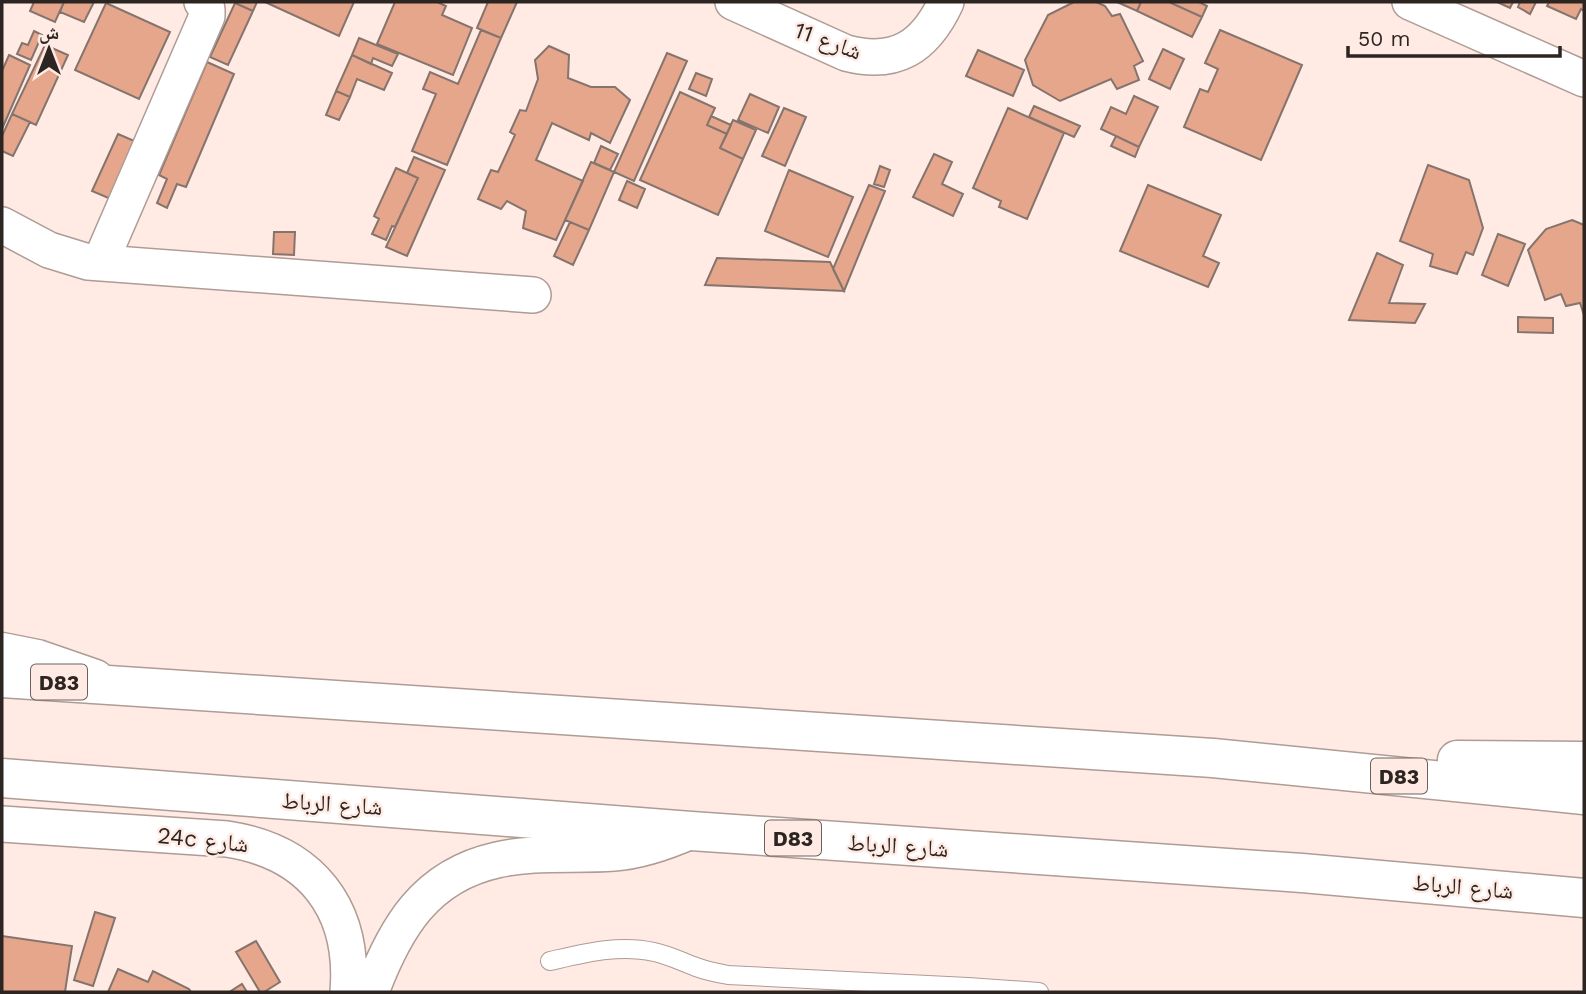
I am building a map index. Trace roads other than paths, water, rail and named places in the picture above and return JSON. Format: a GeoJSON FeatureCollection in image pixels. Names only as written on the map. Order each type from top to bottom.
{"type":"FeatureCollection","features":[{"type":"Feature","properties":{"kind":"main road"},"geometry":{"type":"LineString","coordinates":[[2,652],[37,659],[117,686]]}},
{"type":"Feature","properties":{"kind":"main road","name":"D83"},"geometry":{"type":"LineString","coordinates":[[2,678],[1213,758],[1584,795]]}},
{"type":"Feature","properties":{"kind":"main road"},"geometry":{"type":"LineString","coordinates":[[1213,758],[1584,761]]}},
{"type":"Feature","properties":{"kind":"main road","name":"شارع الرباط"},"geometry":{"type":"LineString","coordinates":[[2,778],[691,831],[1288,872],[1584,898]]}},
{"type":"Feature","properties":{"kind":"street"},"geometry":{"type":"LineString","coordinates":[[100,262],[207,16],[207,9],[202,2]]}},
{"type":"Feature","properties":{"kind":"street","name":"شارع 11"},"geometry":{"type":"LineString","coordinates":[[733,2],[846,52],[862,57],[879,57],[895,54],[921,40],[939,18],[946,2]]}},
{"type":"Feature","properties":{"kind":"street"},"geometry":{"type":"LineString","coordinates":[[1410,2],[1584,79]]}},
{"type":"Feature","properties":{"kind":"street"},"geometry":{"type":"LineString","coordinates":[[2,225],[49,250],[88,262],[533,295]]}},
{"type":"Feature","properties":{"kind":"street","name":"24c شارع"},"geometry":{"type":"LineString","coordinates":[[2,824],[228,839],[266,848],[300,867],[315,881],[338,913],[349,961],[348,992]]}},
{"type":"Feature","properties":{"kind":"street"},"geometry":{"type":"LineString","coordinates":[[371,992],[386,954],[406,921],[419,903],[451,877],[498,859],[615,853],[667,842],[691,831]]}},
{"type":"Feature","properties":{"kind":"lane"},"geometry":{"type":"LineString","coordinates":[[550,961],[609,949],[632,948],[655,952],[728,975],[1039,992]]}}]}
